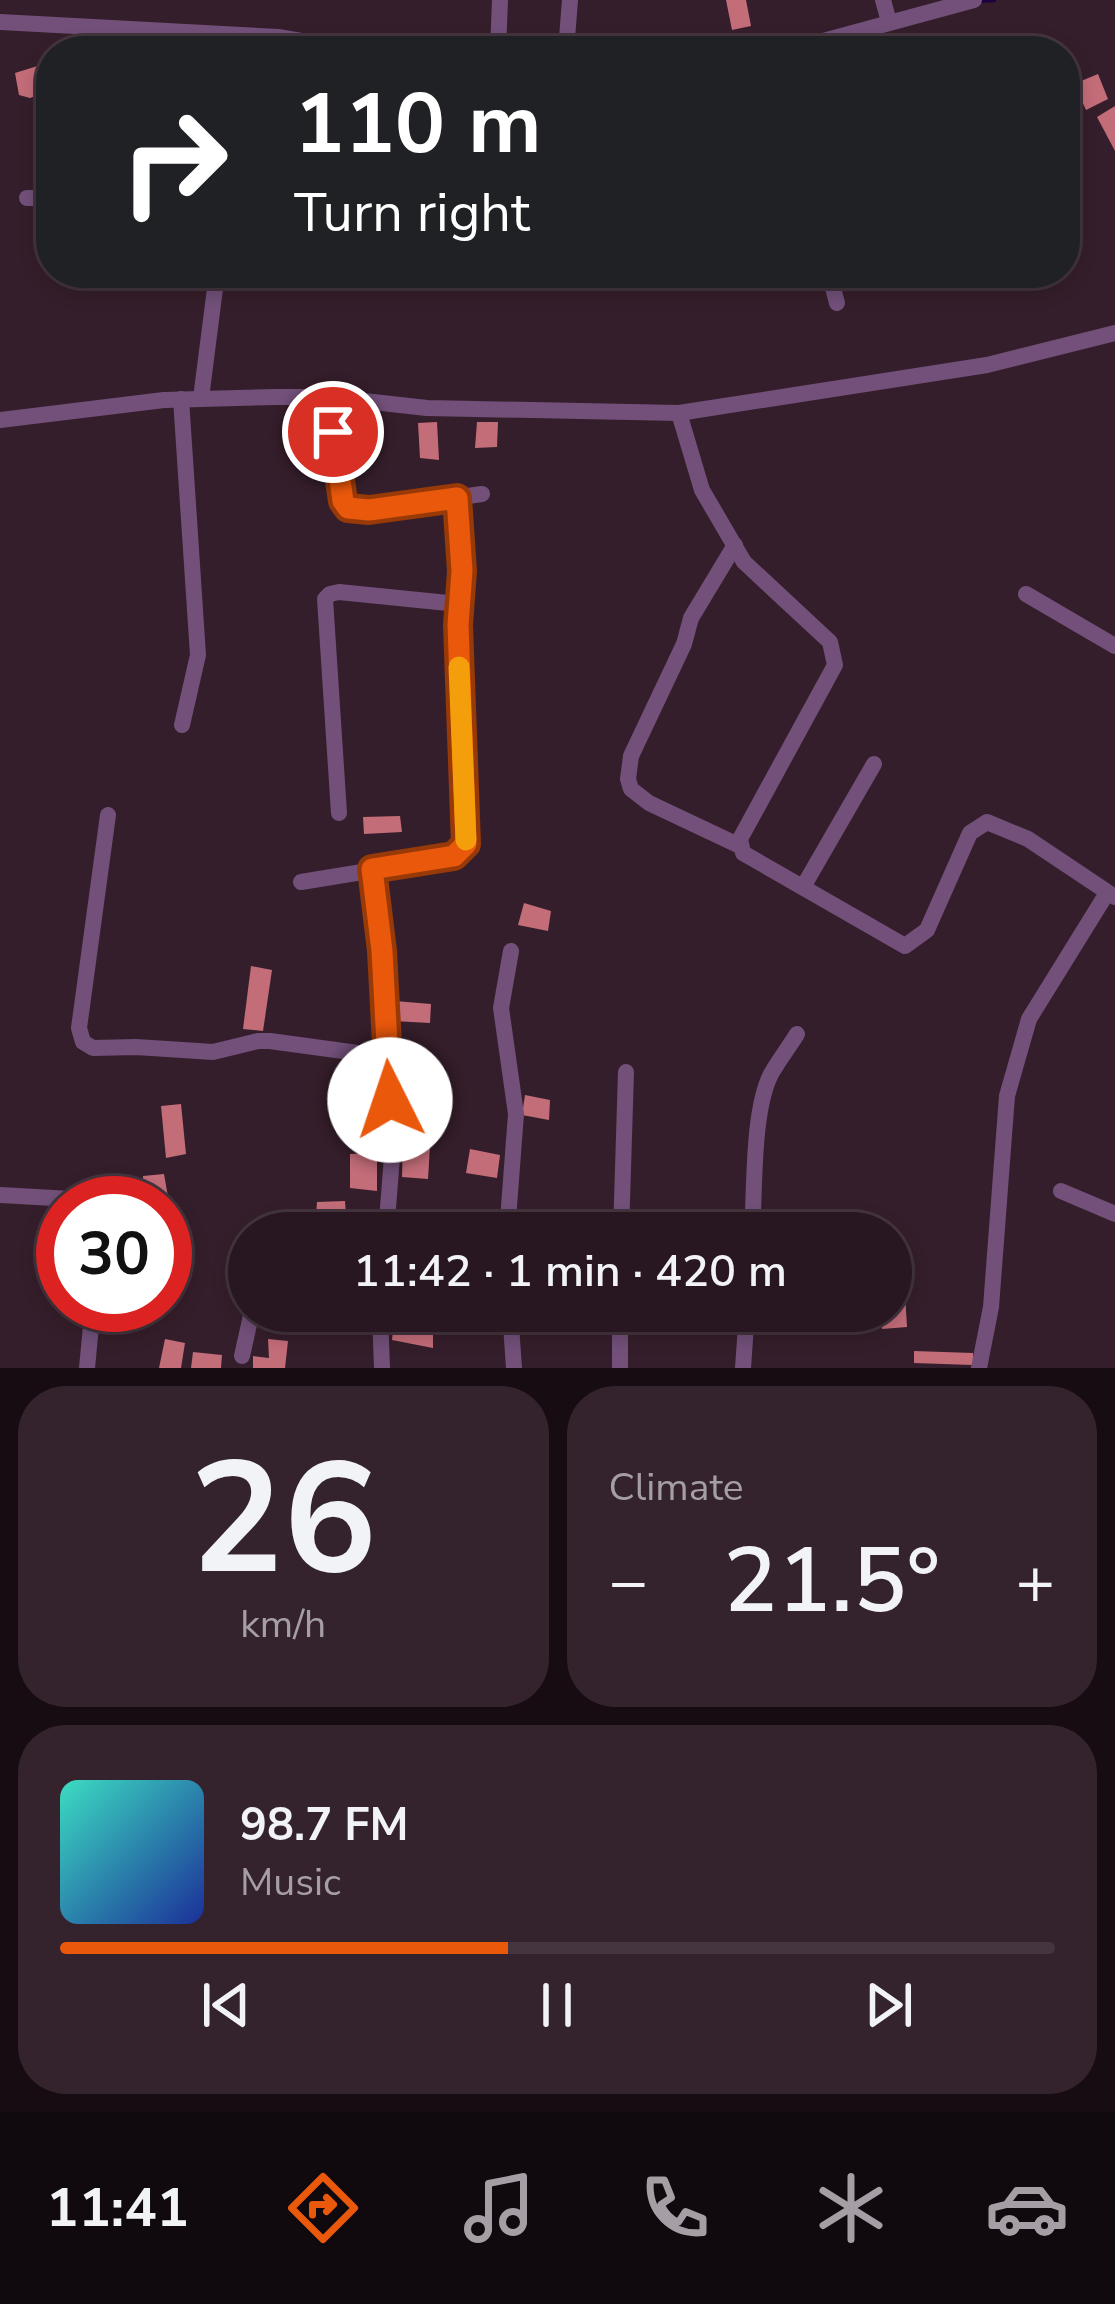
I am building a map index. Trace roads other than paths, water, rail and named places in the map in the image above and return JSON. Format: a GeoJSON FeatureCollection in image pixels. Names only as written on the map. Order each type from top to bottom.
{"type":"FeatureCollection","features":[{"type":"Feature","properties":{"kind":"street"},"geometry":{"type":"LineString","coordinates":[[499,36],[500,0]]}},
{"type":"Feature","properties":{"kind":"street"},"geometry":{"type":"LineString","coordinates":[[567,36],[570,0]]}},
{"type":"Feature","properties":{"kind":"street"},"geometry":{"type":"LineString","coordinates":[[883,0],[890,22]]}},
{"type":"Feature","properties":{"kind":"street"},"geometry":{"type":"LineString","coordinates":[[840,36],[974,0]]}},
{"type":"Feature","properties":{"kind":"street"},"geometry":{"type":"LineString","coordinates":[[0,22],[179,36]]}},
{"type":"Feature","properties":{"kind":"street"},"geometry":{"type":"LineString","coordinates":[[120,29],[120,36]]}},
{"type":"Feature","properties":{"kind":"street"},"geometry":{"type":"LineString","coordinates":[[27,198],[36,198]]}},
{"type":"Feature","properties":{"kind":"street"},"geometry":{"type":"LineString","coordinates":[[201,398],[215,288]]}},
{"type":"Feature","properties":{"kind":"street"},"geometry":{"type":"LineString","coordinates":[[834,288],[837,303]]}},
{"type":"Feature","properties":{"kind":"street"},"geometry":{"type":"LineString","coordinates":[[0,420],[201,398],[328,397],[427,408],[679,413],[987,365],[1115,333]]}},
{"type":"Feature","properties":{"kind":"street"},"geometry":{"type":"LineString","coordinates":[[328,397],[343,501],[348,508],[369,510],[482,494]]}},
{"type":"Feature","properties":{"kind":"street"},"geometry":{"type":"LineString","coordinates":[[181,399],[197,655],[182,725]]}},
{"type":"Feature","properties":{"kind":"street"},"geometry":{"type":"LineString","coordinates":[[679,413],[702,490],[744,562],[830,642],[835,665],[740,839],[743,853],[905,946],[927,929],[970,833],[987,822],[1028,839],[1111,895],[1029,1018],[1007,1096],[991,1307],[979,1368]]}},
{"type":"Feature","properties":{"kind":"street"},"geometry":{"type":"LineString","coordinates":[[301,882],[454,856],[466,844],[457,498]]}},
{"type":"Feature","properties":{"kind":"street"},"geometry":{"type":"LineString","coordinates":[[735,545],[691,618],[685,644],[631,755],[628,779],[631,789],[649,803],[740,846]]}},
{"type":"Feature","properties":{"kind":"street"},"geometry":{"type":"LineString","coordinates":[[339,813],[325,599],[340,592],[458,604]]}},
{"type":"Feature","properties":{"kind":"street"},"geometry":{"type":"LineString","coordinates":[[1026,594],[1115,646]]}},
{"type":"Feature","properties":{"kind":"street"},"geometry":{"type":"LineString","coordinates":[[803,887],[874,764]]}},
{"type":"Feature","properties":{"kind":"street"},"geometry":{"type":"LineString","coordinates":[[108,815],[79,1028],[83,1042],[93,1048],[213,1052],[270,1041],[387,1057]]}},
{"type":"Feature","properties":{"kind":"street"},"geometry":{"type":"LineString","coordinates":[[372,869],[382,951],[393,1144],[388,1212]]}},
{"type":"Feature","properties":{"kind":"street"},"geometry":{"type":"LineString","coordinates":[[509,1212],[516,1114],[501,1008],[511,951]]}},
{"type":"Feature","properties":{"kind":"street"},"geometry":{"type":"LineString","coordinates":[[753,1212],[764,1093],[797,1034]]}},
{"type":"Feature","properties":{"kind":"street"},"geometry":{"type":"LineString","coordinates":[[623,1212],[626,1072]]}},
{"type":"Feature","properties":{"kind":"street"},"geometry":{"type":"LineString","coordinates":[[1061,1191],[1115,1214]]}},
{"type":"Feature","properties":{"kind":"street"},"geometry":{"type":"LineString","coordinates":[[0,1195],[36,1197]]}},
{"type":"Feature","properties":{"kind":"street"},"geometry":{"type":"LineString","coordinates":[[86,1368],[90,1332]]}},
{"type":"Feature","properties":{"kind":"street"},"geometry":{"type":"LineString","coordinates":[[242,1356],[247,1332]]}},
{"type":"Feature","properties":{"kind":"street"},"geometry":{"type":"LineString","coordinates":[[381,1332],[382,1368]]}},
{"type":"Feature","properties":{"kind":"street"},"geometry":{"type":"LineString","coordinates":[[511,1332],[514,1368]]}},
{"type":"Feature","properties":{"kind":"street"},"geometry":{"type":"LineString","coordinates":[[620,1332],[620,1368]]}},
{"type":"Feature","properties":{"kind":"street"},"geometry":{"type":"LineString","coordinates":[[743,1368],[746,1332]]}},
{"type":"Feature","properties":{"kind":"waterway"},"geometry":{"type":"LineString","coordinates":[[976,1],[994,0]]}}]}
